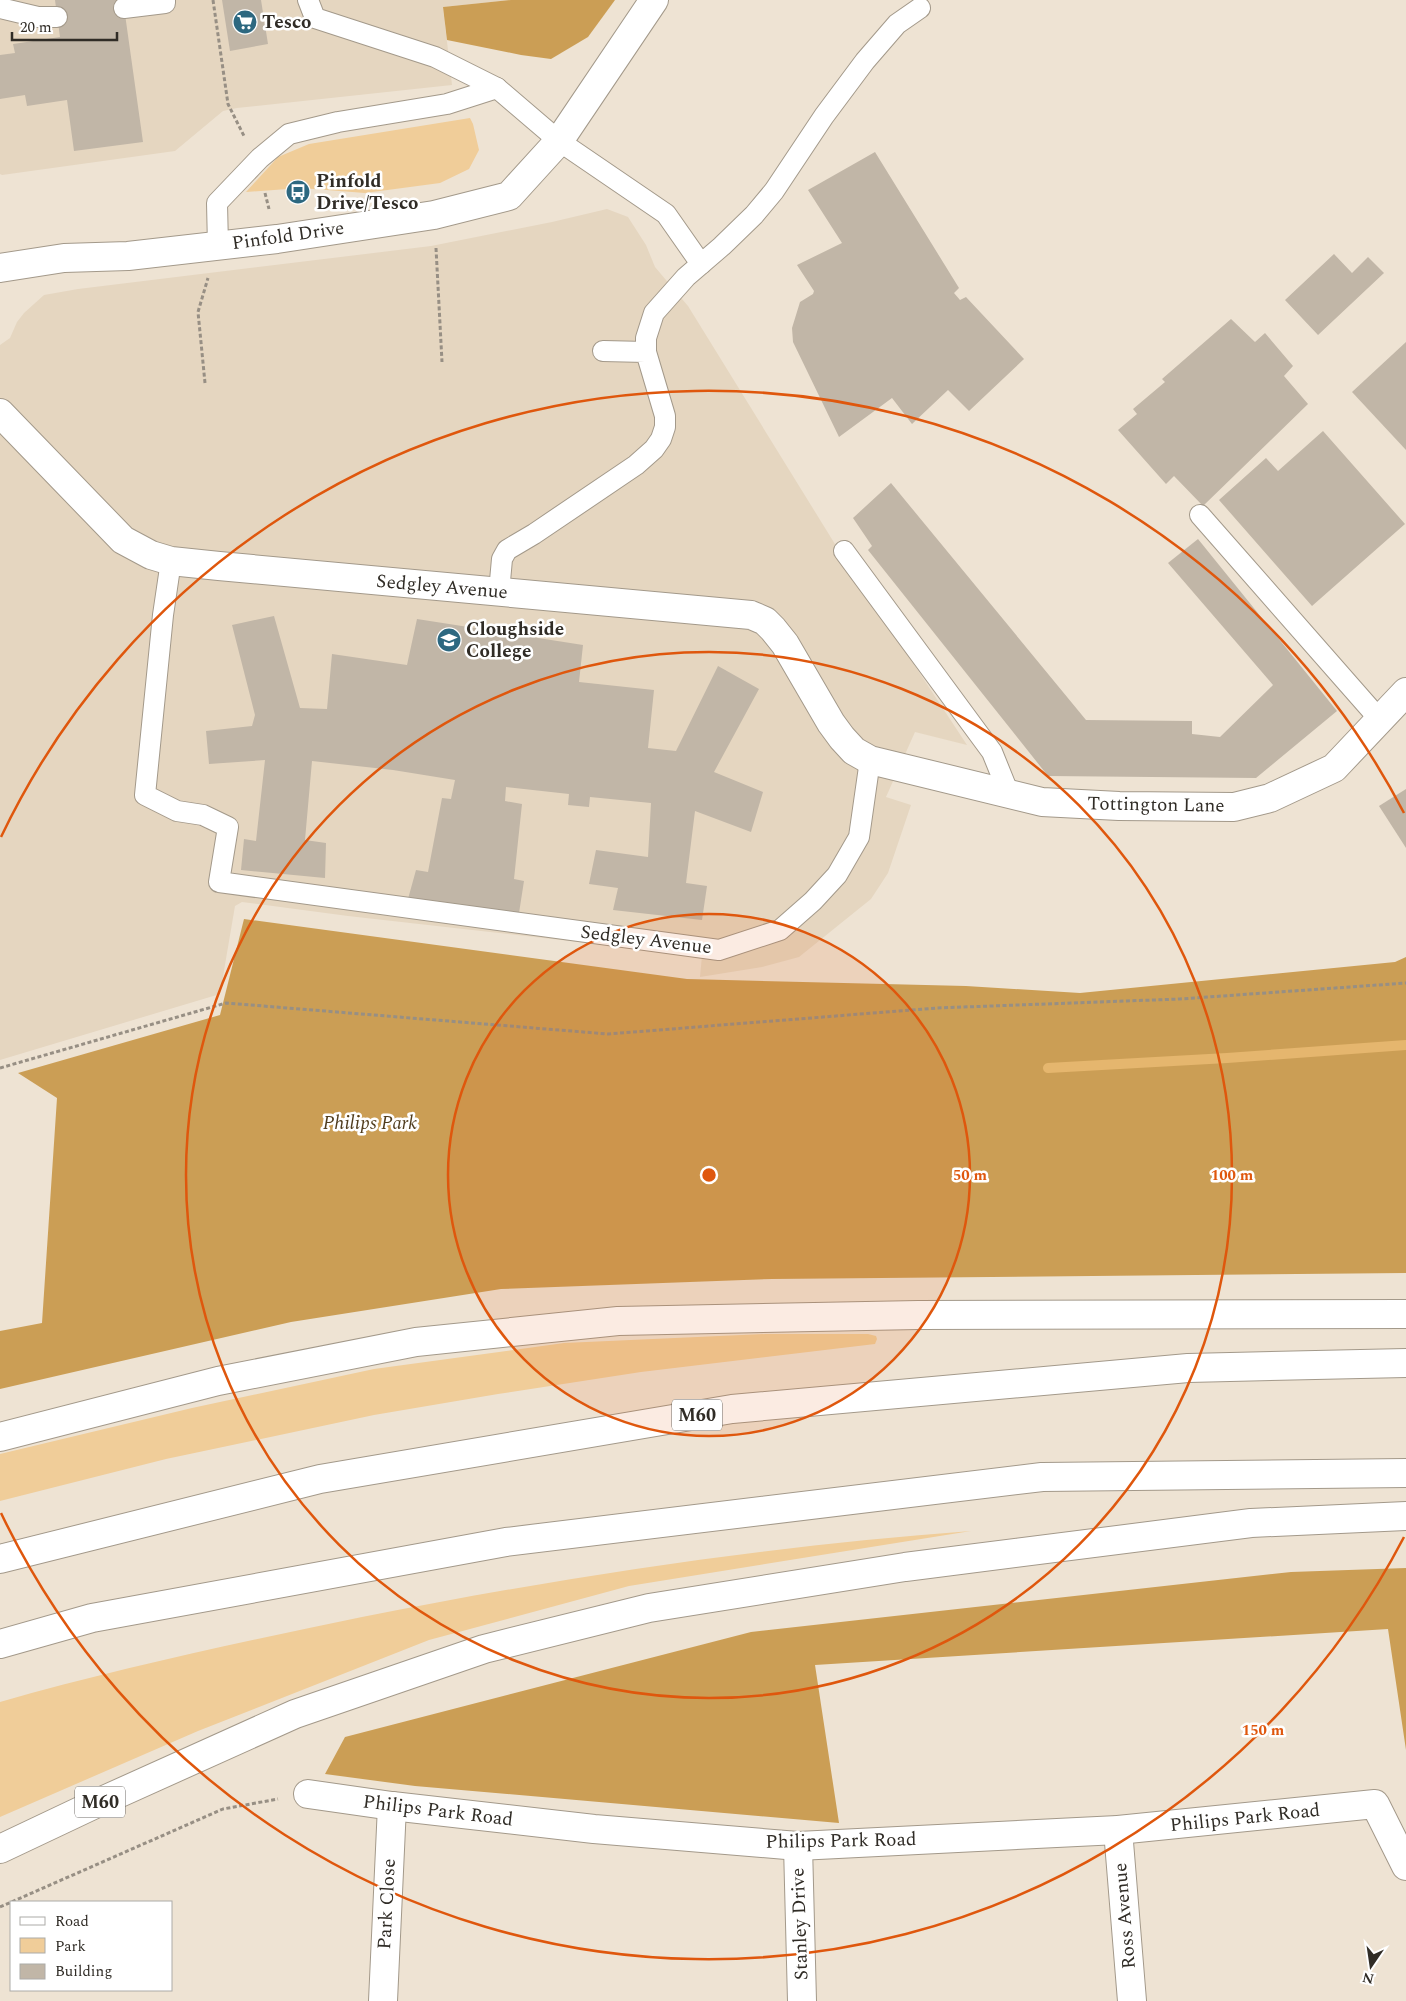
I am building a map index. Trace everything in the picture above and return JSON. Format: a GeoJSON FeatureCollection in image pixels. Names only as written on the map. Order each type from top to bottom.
{"type":"FeatureCollection","features":[{"type":"Feature","properties":{"kind":"main road","name":"Pinfold Drive"},"geometry":{"type":"LineString","coordinates":[[0,268],[64,258],[128,256],[277,239],[434,215],[510,196],[559,141],[654,0]]}},
{"type":"Feature","properties":{"kind":"main road","name":"Sedgley Avenue"},"geometry":{"type":"LineString","coordinates":[[0,412],[123,540],[152,555],[172,561],[751,615],[765,622],[773,629],[842,738],[854,751],[870,760]]}},
{"type":"Feature","properties":{"kind":"main road","name":"Tottington Lane"},"geometry":{"type":"LineString","coordinates":[[870,760],[1042,802],[1234,807],[1270,798],[1334,768],[1406,692]]}},
{"type":"Feature","properties":{"kind":"main road"},"geometry":{"type":"LineString","coordinates":[[0,1437],[218,1381],[416,1342],[618,1321],[918,1315],[1406,1314]]}},
{"type":"Feature","properties":{"kind":"main road","name":"M60"},"geometry":{"type":"LineString","coordinates":[[0,1559],[320,1478],[732,1409],[1188,1368],[1406,1363]]}},
{"type":"Feature","properties":{"kind":"main road"},"geometry":{"type":"LineString","coordinates":[[0,1644],[92,1618],[526,1539],[1042,1477],[1406,1472]]}},
{"type":"Feature","properties":{"kind":"main road","name":"M60"},"geometry":{"type":"LineString","coordinates":[[0,1849],[295,1714],[484,1649],[649,1608],[905,1567],[1251,1523],[1406,1516]]}},
{"type":"Feature","properties":{"kind":"main road","name":"Philips Park Road"},"geometry":{"type":"LineString","coordinates":[[308,1794],[594,1830],[798,1846],[1118,1830],[1375,1804],[1406,1866]]}},
{"type":"Feature","properties":{"kind":"main road","name":"Park Close"},"geometry":{"type":"LineString","coordinates":[[383,2001],[392,1806]]}},
{"type":"Feature","properties":{"kind":"main road","name":"Ross Avenue"},"geometry":{"type":"LineString","coordinates":[[1118,1830],[1132,2001]]}},
{"type":"Feature","properties":{"kind":"main road","name":"Stanley Drive"},"geometry":{"type":"LineString","coordinates":[[798,1846],[802,2001]]}},
{"type":"Feature","properties":{"kind":"lane"},"geometry":{"type":"LineString","coordinates":[[124,8],[165,4],[165,0]]}},
{"type":"Feature","properties":{"kind":"lane"},"geometry":{"type":"LineString","coordinates":[[308,0],[315,18],[435,57],[496,88],[559,141],[666,214],[701,264]]}},
{"type":"Feature","properties":{"kind":"lane"},"geometry":{"type":"LineString","coordinates":[[0,8],[38,17],[57,17]]}},
{"type":"Feature","properties":{"kind":"lane"},"geometry":{"type":"LineString","coordinates":[[499,592],[502,560],[506,550],[534,534],[636,464],[654,449],[661,439],[665,427],[665,416],[646,352],[646,338],[654,313],[686,277],[754,215],[774,191],[824,116],[865,61],[897,24],[920,8]]}},
{"type":"Feature","properties":{"kind":"lane"},"geometry":{"type":"LineString","coordinates":[[218,246],[217,203],[257,161],[289,134],[366,117],[447,104],[496,88]]}},
{"type":"Feature","properties":{"kind":"lane"},"geometry":{"type":"LineString","coordinates":[[603,351],[646,352]]}},
{"type":"Feature","properties":{"kind":"lane"},"geometry":{"type":"LineString","coordinates":[[1200,515],[1380,720]]}},
{"type":"Feature","properties":{"kind":"lane"},"geometry":{"type":"LineString","coordinates":[[844,551],[992,752],[1010,794]]}},
{"type":"Feature","properties":{"kind":"lane","name":"Sedgley Avenue"},"geometry":{"type":"LineString","coordinates":[[172,561],[163,615],[145,795],[177,811],[203,815],[228,826],[219,882],[719,950],[780,930],[813,901],[837,875],[859,837],[870,760]]}},
{"type":"Feature","properties":{"kind":"path"},"geometry":{"type":"LineString","coordinates":[[213,0],[228,104],[257,161],[277,239]]}},
{"type":"Feature","properties":{"kind":"path"},"geometry":{"type":"LineString","coordinates":[[434,215],[442,362]]}},
{"type":"Feature","properties":{"kind":"path"},"geometry":{"type":"LineString","coordinates":[[205,383],[198,312],[218,246]]}},
{"type":"Feature","properties":{"kind":"path"},"geometry":{"type":"LineString","coordinates":[[0,1068],[226,1003],[608,1034],[937,1008],[1180,999],[1406,983]]}},
{"type":"Feature","properties":{"kind":"path"},"geometry":{"type":"LineString","coordinates":[[14,1901],[223,1809],[308,1794]]}},
{"type":"Feature","properties":{"kind":"shaded area"},"geometry":{"type":"Polygon","coordinates":[[[0,0],[511,0],[443,7],[452,85],[237,108],[223,111],[175,151],[2,175],[0,174],[0,0]]]}},
{"type":"Feature","properties":{"kind":"shaded area","name":"Cloughside College"},"geometry":{"type":"Polygon","coordinates":[[[607,209],[628,217],[646,245],[655,267],[688,306],[838,549],[967,745],[915,732],[886,797],[911,805],[888,873],[871,899],[799,957],[762,967],[700,977],[702,956],[348,916],[242,902],[235,906],[220,994],[0,1060],[0,345],[10,338],[17,322],[24,313],[44,295],[78,289],[431,246],[607,209]]]}},
{"type":"Feature","properties":{"kind":"green space"},"geometry":{"type":"Polygon","coordinates":[[[511,0],[615,0],[588,37],[551,59],[447,40],[443,7],[511,0]]]}},
{"type":"Feature","properties":{"kind":"green space"},"geometry":{"type":"Polygon","coordinates":[[[470,118],[479,150],[469,169],[440,183],[365,193],[301,188],[246,192],[278,157],[309,144],[470,118]]]}},
{"type":"Feature","properties":{"kind":"green space","name":"Philips Park"},"geometry":{"type":"Polygon","coordinates":[[[244,919],[687,979],[966,986],[1080,993],[1395,962],[1406,957],[1406,1273],[772,1279],[501,1289],[291,1322],[0,1389],[0,1331],[42,1323],[57,1098],[18,1073],[220,1015],[244,919]]]}},
{"type":"Feature","properties":{"kind":"green space"},"geometry":{"type":"Polygon","coordinates":[[[766,1334],[868,1334],[876,1336],[877,1339],[875,1344],[641,1372],[374,1415],[166,1459],[0,1501],[0,1454],[192,1408],[374,1369],[564,1343],[766,1334]]]}},
{"type":"Feature","properties":{"kind":"green space"},"geometry":{"type":"Polygon","coordinates":[[[971,1531],[629,1586],[429,1640],[198,1731],[0,1817],[0,1702],[90,1678],[226,1646],[438,1602],[589,1576],[742,1554],[895,1537],[971,1531]]]}},
{"type":"Feature","properties":{"kind":"green space"},"geometry":{"type":"Polygon","coordinates":[[[1406,1568],[1406,1750],[1388,1629],[815,1665],[839,1823],[415,1786],[325,1774],[345,1737],[751,1632],[1291,1572],[1406,1568]]]}},
{"type":"Feature","properties":{"kind":"building"},"geometry":{"type":"Polygon","coordinates":[[[55,0],[123,0],[143,142],[74,151],[67,100],[27,106],[25,95],[0,99],[0,55],[15,53],[13,44],[60,37],[55,0]]]}},
{"type":"Feature","properties":{"kind":"building","name":"Tesco"},"geometry":{"type":"Polygon","coordinates":[[[222,0],[261,0],[268,44],[230,51],[222,0]]]}},
{"type":"Feature","properties":{"kind":"building"},"geometry":{"type":"Polygon","coordinates":[[[875,152],[959,288],[954,293],[960,300],[966,297],[1024,359],[969,411],[948,390],[912,424],[892,398],[839,437],[793,342],[792,328],[800,302],[813,294],[814,291],[797,265],[842,243],[808,190],[875,152]]]}},
{"type":"Feature","properties":{"kind":"building"},"geometry":{"type":"Polygon","coordinates":[[[1334,254],[1352,273],[1368,257],[1384,273],[1318,335],[1285,300],[1334,254]]]}},
{"type":"Feature","properties":{"kind":"building"},"geometry":{"type":"Polygon","coordinates":[[[1231,319],[1255,342],[1265,333],[1293,366],[1284,376],[1308,404],[1203,506],[1174,476],[1166,484],[1118,430],[1137,414],[1133,409],[1165,382],[1162,379],[1231,319]]]}},
{"type":"Feature","properties":{"kind":"building"},"geometry":{"type":"Polygon","coordinates":[[[1406,342],[1406,450],[1352,392],[1406,342]]]}},
{"type":"Feature","properties":{"kind":"building"},"geometry":{"type":"Polygon","coordinates":[[[1323,431],[1405,524],[1312,606],[1219,500],[1266,458],[1278,471],[1323,431]]]}},
{"type":"Feature","properties":{"kind":"building"},"geometry":{"type":"Polygon","coordinates":[[[891,483],[1086,720],[1192,721],[1192,734],[1220,737],[1273,685],[1168,563],[1198,539],[1337,711],[1256,778],[1048,776],[868,550],[872,546],[853,518],[891,483]]]}},
{"type":"Feature","properties":{"kind":"building"},"geometry":{"type":"Polygon","coordinates":[[[274,616],[300,708],[327,709],[332,654],[407,665],[417,619],[583,645],[579,682],[654,690],[648,748],[676,751],[718,666],[759,689],[714,772],[763,792],[751,832],[695,811],[686,883],[707,886],[702,920],[613,910],[618,888],[589,884],[596,850],[648,857],[651,803],[590,797],[589,807],[568,805],[569,794],[506,787],[505,801],[522,804],[514,879],[524,881],[519,913],[408,899],[416,870],[428,872],[442,798],[451,799],[455,780],[393,770],[312,761],[305,840],[326,843],[325,878],[241,870],[244,839],[256,841],[265,760],[209,764],[206,731],[252,726],[255,715],[232,625],[274,616]]]}},
{"type":"Feature","properties":{"kind":"building"},"geometry":{"type":"Polygon","coordinates":[[[1406,789],[1406,848],[1379,806],[1406,789]]]}},
{"type":"Feature","properties":{"kind":"waterway"},"geometry":{"type":"LineString","coordinates":[[1048,1068],[1406,1045]]}},
{"type":"Feature","properties":{"kind":"place","name":"Tesco"},"geometry":{"type":"Point","coordinates":[245,22]}},
{"type":"Feature","properties":{"kind":"place","name":"Pinfold Drive/Tesco"},"geometry":{"type":"Point","coordinates":[298,192]}},
{"type":"Feature","properties":{"kind":"place","name":"Cloughside College"},"geometry":{"type":"Point","coordinates":[449,640]}}]}
